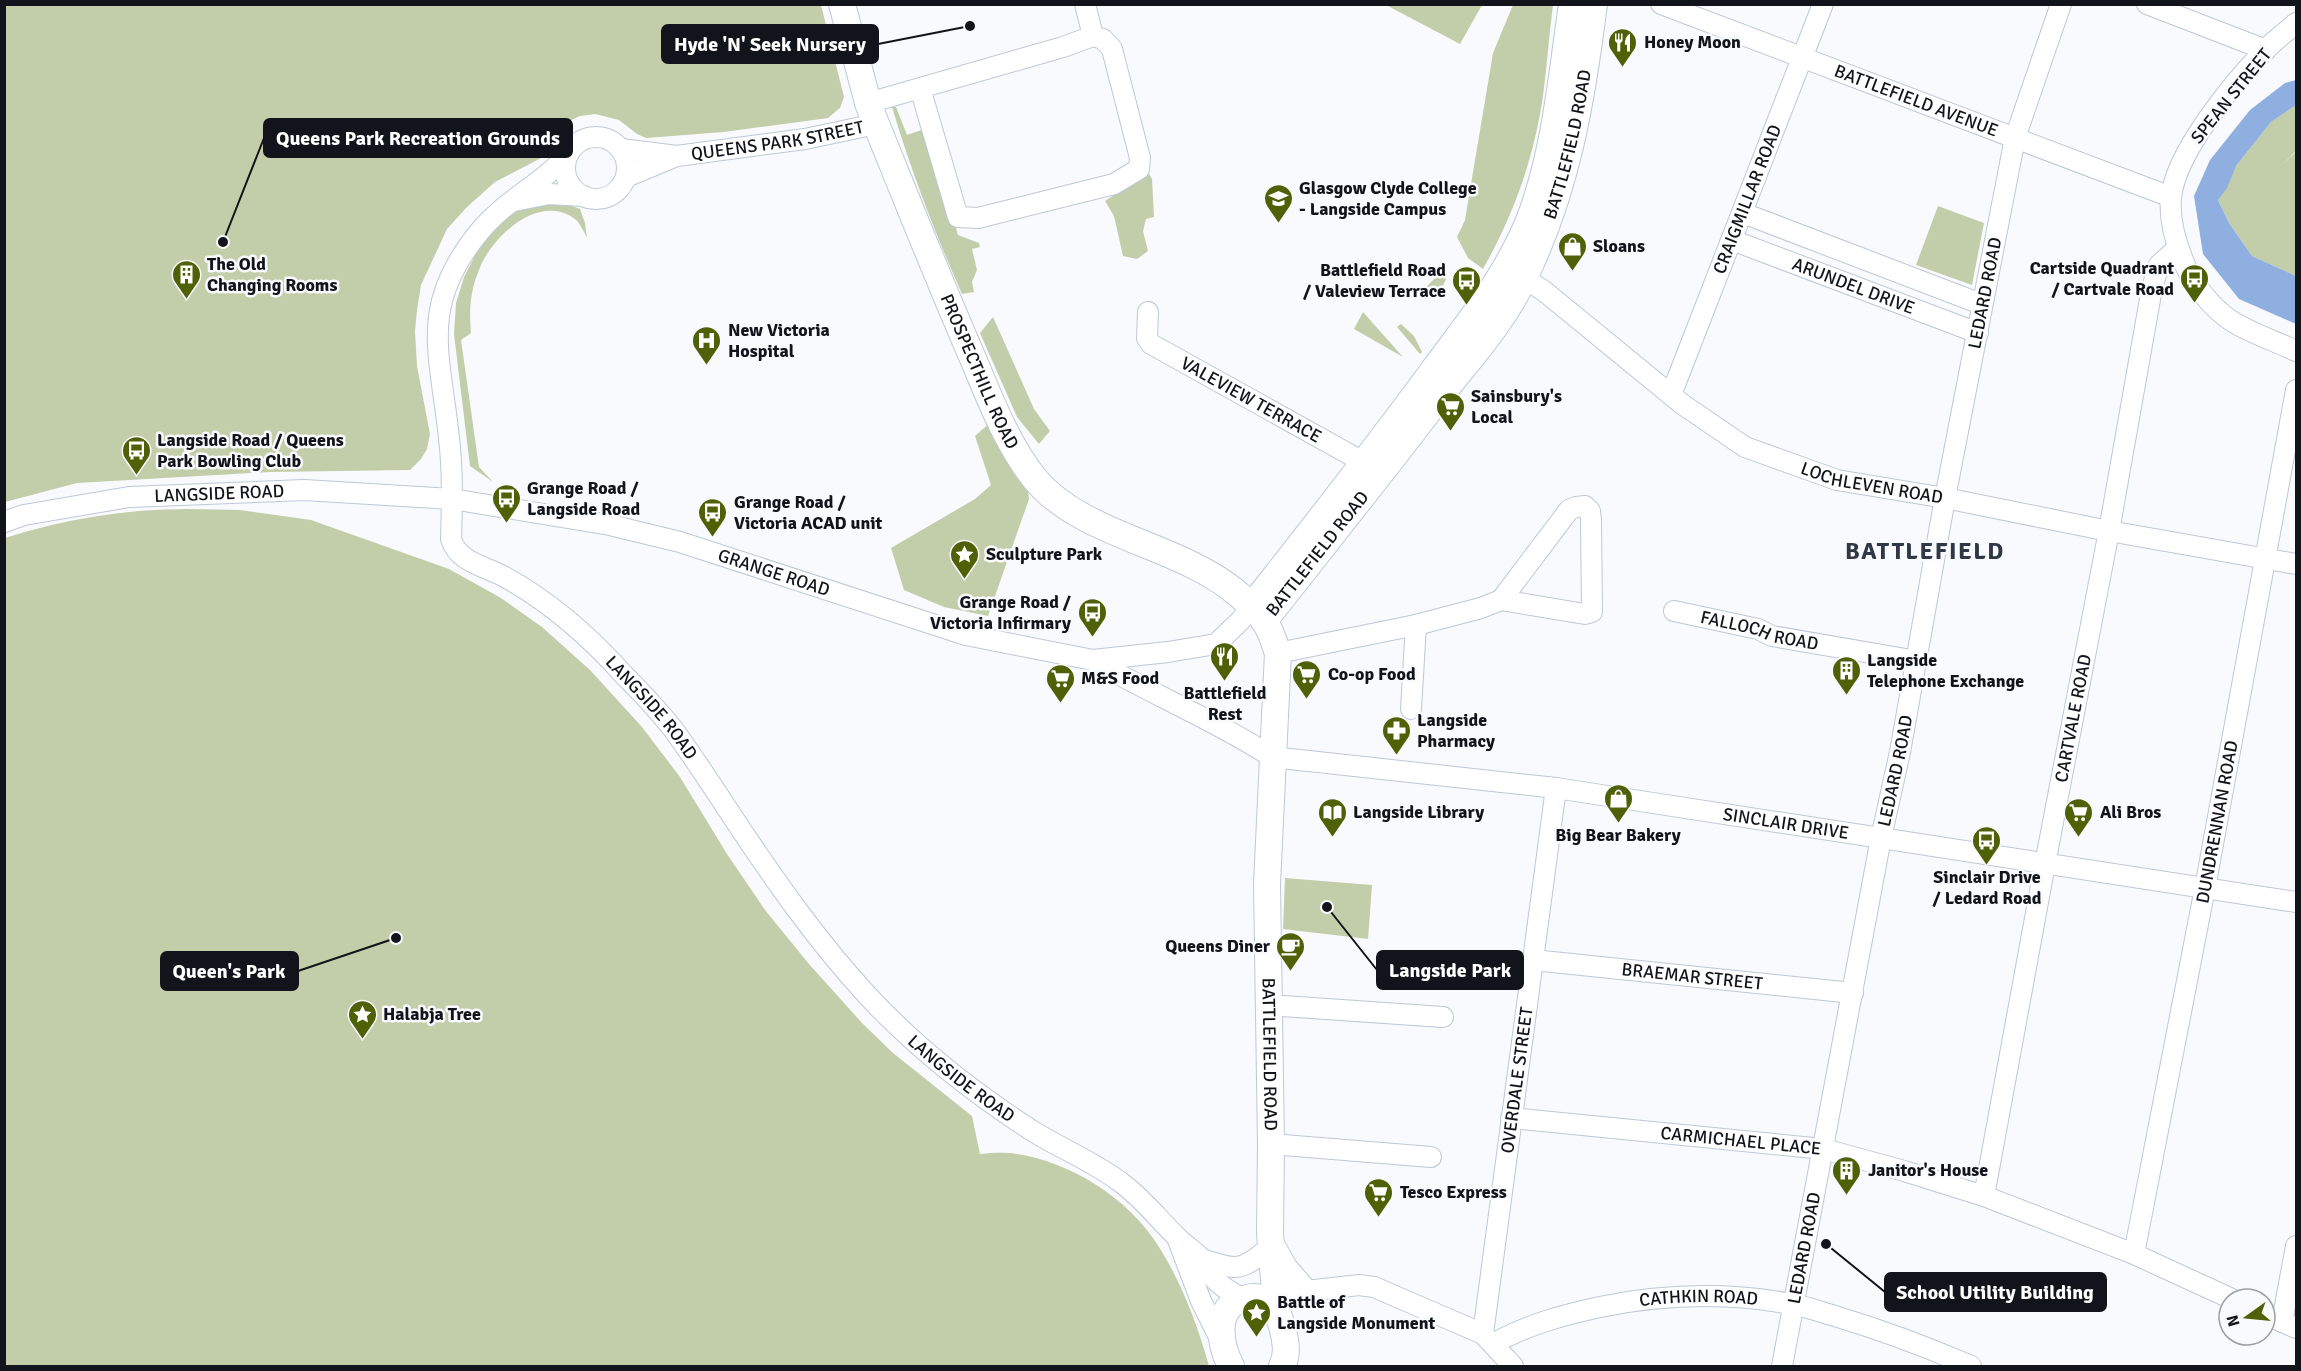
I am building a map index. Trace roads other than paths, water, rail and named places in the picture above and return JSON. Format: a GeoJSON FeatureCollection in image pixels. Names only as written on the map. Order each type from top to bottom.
{"type":"FeatureCollection","features":[{"type":"Feature","properties":{"kind":"main road","name":"PROSPECTHILL ROAD"},"geometry":{"type":"LineString","coordinates":[[842,4],[872,113],[995,408],[1013,446],[1036,480],[1064,504],[1082,514],[1206,570],[1227,584],[1258,613]]}},
{"type":"Feature","properties":{"kind":"main road","name":"BATTLEFIELD ROAD"},"geometry":{"type":"LineString","coordinates":[[1514,274],[1523,234],[1542,183],[1560,93],[1572,4]]}},
{"type":"Feature","properties":{"kind":"main road","name":"BATTLEFIELD ROAD"},"geometry":{"type":"LineString","coordinates":[[1260,1300],[1260,1274],[1268,1243],[1271,1144],[1267,884],[1278,653],[1258,613],[1373,467],[1470,322],[1514,274],[1554,206],[1571,148],[1586,69],[1594,4]]}},
{"type":"Feature","properties":{"kind":"main road"},"geometry":{"type":"LineString","coordinates":[[1227,1356],[1221,1335],[1223,1318],[1232,1305],[1260,1300],[1286,1346],[1282,1366]]}},
{"type":"Feature","properties":{"kind":"street"},"geometry":{"type":"LineString","coordinates":[[920,88],[958,217],[978,218],[1114,184],[1138,169],[1140,158],[1112,49],[1103,39],[1093,36],[1085,4]]}},
{"type":"Feature","properties":{"kind":"street","name":"BATTLEFIELD AVENUE"},"geometry":{"type":"LineString","coordinates":[[1661,4],[2171,196]]}},
{"type":"Feature","properties":{"kind":"street","name":"CRAIGMILLAR ROAD"},"geometry":{"type":"LineString","coordinates":[[1671,394],[1823,4]]}},
{"type":"Feature","properties":{"kind":"street","name":"LEDARD ROAD"},"geometry":{"type":"LineString","coordinates":[[1782,1366],[2015,138],[2061,4]]}},
{"type":"Feature","properties":{"kind":"street"},"geometry":{"type":"LineString","coordinates":[[2147,4],[2266,50]]}},
{"type":"Feature","properties":{"kind":"street","name":"SPEAN STREET"},"geometry":{"type":"LineString","coordinates":[[2296,24],[2266,50],[2196,135],[2178,170],[2171,196],[2171,221],[2188,274],[2217,309],[2231,320],[2296,351]]}},
{"type":"Feature","properties":{"kind":"street","name":"QUEENS PARK STREET"},"geometry":{"type":"LineString","coordinates":[[621,149],[676,156],[805,139],[872,113],[920,88],[1063,47],[1093,36]]}},
{"type":"Feature","properties":{"kind":"street"},"geometry":{"type":"LineString","coordinates":[[452,499],[450,445],[437,352],[438,311],[450,276],[464,251],[488,222],[562,161],[575,144],[584,139],[604,138],[614,142],[626,158],[626,177],[621,186],[604,198],[549,194],[514,201]]}},
{"type":"Feature","properties":{"kind":"street"},"geometry":{"type":"LineString","coordinates":[[569,153],[566,162],[569,183],[584,196]]}},
{"type":"Feature","properties":{"kind":"street","name":"QUEENS PARK STREET"},"geometry":{"type":"LineString","coordinates":[[626,177],[676,156]]}},
{"type":"Feature","properties":{"kind":"street","name":"ARUNDEL DRIVE"},"geometry":{"type":"LineString","coordinates":[[1743,213],[1982,304]]}},
{"type":"Feature","properties":{"kind":"street","name":"ARUNDEL DRIVE"},"geometry":{"type":"LineString","coordinates":[[1732,240],[1978,333]]}},
{"type":"Feature","properties":{"kind":"street","name":"CARTVALE ROAD"},"geometry":{"type":"LineString","coordinates":[[1984,1196],[2109,531],[2152,288],[2159,265],[2178,248]]}},
{"type":"Feature","properties":{"kind":"street","name":"LOCHLEVEN ROAD"},"geometry":{"type":"LineString","coordinates":[[1514,274],[1544,291],[1705,422],[1745,447],[1837,480],[2296,564]]}},
{"type":"Feature","properties":{"kind":"street","name":"VALEVIEW TERRACE"},"geometry":{"type":"LineString","coordinates":[[1148,312],[1147,338],[1151,344],[1373,467]]}},
{"type":"Feature","properties":{"kind":"street","name":"DUNDRENNAN ROAD"},"geometry":{"type":"LineString","coordinates":[[2134,1254],[2267,558],[2296,390]]}},
{"type":"Feature","properties":{"kind":"street","name":"LANGSIDE ROAD"},"geometry":{"type":"LineString","coordinates":[[4,522],[24,515],[129,497],[304,490],[452,499],[451,539],[454,548],[466,560],[505,578],[548,605],[574,625],[613,662],[670,726],[787,895],[841,966],[924,1052],[958,1080],[1034,1131],[1100,1168],[1123,1184],[1150,1208],[1177,1238],[1202,1259],[1221,1286],[1260,1300]]}},
{"type":"Feature","properties":{"kind":"street","name":"GRANGE ROAD"},"geometry":{"type":"LineString","coordinates":[[452,499],[610,525],[680,542],[966,635],[1093,660],[1178,651],[1216,644],[1240,621],[1258,613]]}},
{"type":"Feature","properties":{"kind":"street"},"geometry":{"type":"LineString","coordinates":[[1278,653],[1416,624],[1481,608],[1501,600],[1569,510],[1585,506],[1590,511],[1592,612],[1585,614],[1501,600]]}},
{"type":"Feature","properties":{"kind":"street","name":"FALLOCH ROAD"},"geometry":{"type":"LineString","coordinates":[[1674,611],[1758,629],[1772,636],[1917,661]]}},
{"type":"Feature","properties":{"kind":"street"},"geometry":{"type":"LineString","coordinates":[[1411,709],[1416,624]]}},
{"type":"Feature","properties":{"kind":"street","name":"GRANGE ROAD"},"geometry":{"type":"LineString","coordinates":[[1093,660],[1131,682],[1238,735],[1272,758]]}},
{"type":"Feature","properties":{"kind":"street","name":"SINCLAIR DRIVE"},"geometry":{"type":"LineString","coordinates":[[1272,758],[1556,788],[2296,902]]}},
{"type":"Feature","properties":{"kind":"street","name":"OVERDALE STREET"},"geometry":{"type":"LineString","coordinates":[[1488,1339],[1511,1118],[1556,788]]}},
{"type":"Feature","properties":{"kind":"street","name":"BRAEMAR STREET"},"geometry":{"type":"LineString","coordinates":[[1533,960],[1853,993]]}},
{"type":"Feature","properties":{"kind":"street"},"geometry":{"type":"LineString","coordinates":[[1268,1005],[1443,1017]]}},
{"type":"Feature","properties":{"kind":"street","name":"CARMICHAEL PLACE"},"geometry":{"type":"LineString","coordinates":[[1511,1118],[1824,1149],[1984,1196],[2134,1254],[2217,1292]]}},
{"type":"Feature","properties":{"kind":"street"},"geometry":{"type":"LineString","coordinates":[[1271,1144],[1431,1156]]}},
{"type":"Feature","properties":{"kind":"street","name":"LANGSIDE ROAD"},"geometry":{"type":"LineString","coordinates":[[1177,1238],[1201,1301],[1227,1356]]}},
{"type":"Feature","properties":{"kind":"street"},"geometry":{"type":"LineString","coordinates":[[1202,1259],[1231,1268],[1239,1268],[1255,1260],[1268,1243],[1308,1291]]}},
{"type":"Feature","properties":{"kind":"street"},"geometry":{"type":"LineString","coordinates":[[2281,1321],[2296,1246]]}},
{"type":"Feature","properties":{"kind":"street"},"geometry":{"type":"LineString","coordinates":[[1260,1300],[1359,1285],[1374,1287],[1488,1339],[1513,1366]]}},
{"type":"Feature","properties":{"kind":"street","name":"CATHKIN ROAD"},"geometry":{"type":"LineString","coordinates":[[1488,1339],[1587,1310],[1641,1300],[1700,1295],[1752,1298],[1794,1304],[1864,1325],[1971,1366]]}},
{"type":"Feature","properties":{"kind":"water"},"geometry":{"type":"Polygon","coordinates":[[[2296,80],[2296,105],[2271,122],[2236,166],[2227,188],[2218,200],[2229,223],[2252,256],[2296,276],[2296,324],[2239,299],[2203,254],[2194,196],[2210,160],[2250,110],[2285,83],[2296,80]]]}},
{"type":"Feature","properties":{"kind":"place","name":"Hyde 'N' Seek Nursery"},"geometry":{"type":"Point","coordinates":[970,26]}},
{"type":"Feature","properties":{"kind":"place","name":"Honey Moon"},"geometry":{"type":"Point","coordinates":[1623,68]}},
{"type":"Feature","properties":{"kind":"place","name":"Glasgow Clyde College - Langside Campus"},"geometry":{"type":"Point","coordinates":[1278,224]}},
{"type":"Feature","properties":{"kind":"place","name":"Queens Park Recreation Grounds"},"geometry":{"type":"Point","coordinates":[223,242]}},
{"type":"Feature","properties":{"kind":"place","name":"Sloans"},"geometry":{"type":"Point","coordinates":[1572,272]}},
{"type":"Feature","properties":{"kind":"place","name":"The Old Changing Rooms"},"geometry":{"type":"Point","coordinates":[186,300]}},
{"type":"Feature","properties":{"kind":"place","name":"Cartside Quadrant / Cartvale Road"},"geometry":{"type":"Point","coordinates":[2195,304]}},
{"type":"Feature","properties":{"kind":"place","name":"Battlefield Road / Valeview Terrace"},"geometry":{"type":"Point","coordinates":[1467,306]}},
{"type":"Feature","properties":{"kind":"place","name":"New Victoria Hospital"},"geometry":{"type":"Point","coordinates":[707,366]}},
{"type":"Feature","properties":{"kind":"place","name":"Sainsbury's Local"},"geometry":{"type":"Point","coordinates":[1450,432]}},
{"type":"Feature","properties":{"kind":"place","name":"Langside Road / Queens Park Bowling Club"},"geometry":{"type":"Point","coordinates":[136,476]}},
{"type":"Feature","properties":{"kind":"place","name":"Grange Road / Langside Road"},"geometry":{"type":"Point","coordinates":[506,524]}},
{"type":"Feature","properties":{"kind":"place","name":"Grange Road / Victoria ACAD unit"},"geometry":{"type":"Point","coordinates":[713,538]}},
{"type":"Feature","properties":{"kind":"place","name":"Sculpture Park"},"geometry":{"type":"Point","coordinates":[965,580]}},
{"type":"Feature","properties":{"kind":"place","name":"Grange Road / Victoria Infirmary"},"geometry":{"type":"Point","coordinates":[1092,638]}},
{"type":"Feature","properties":{"kind":"place","name":"Battlefield Rest"},"geometry":{"type":"Point","coordinates":[1225,682]}},
{"type":"Feature","properties":{"kind":"place","name":"Langside Telephone Exchange"},"geometry":{"type":"Point","coordinates":[1846,696]}},
{"type":"Feature","properties":{"kind":"place","name":"Co-op Food"},"geometry":{"type":"Point","coordinates":[1307,700]}},
{"type":"Feature","properties":{"kind":"place","name":"M&S Food"},"geometry":{"type":"Point","coordinates":[1060,704]}},
{"type":"Feature","properties":{"kind":"place","name":"Langside Pharmacy"},"geometry":{"type":"Point","coordinates":[1396,756]}},
{"type":"Feature","properties":{"kind":"place","name":"Big Bear Bakery"},"geometry":{"type":"Point","coordinates":[1618,824]}},
{"type":"Feature","properties":{"kind":"place","name":"Langside Library"},"geometry":{"type":"Point","coordinates":[1332,838]}},
{"type":"Feature","properties":{"kind":"place","name":"Ali Bros"},"geometry":{"type":"Point","coordinates":[2079,838]}},
{"type":"Feature","properties":{"kind":"place","name":"Sinclair Drive / Ledard Road"},"geometry":{"type":"Point","coordinates":[1987,866]}},
{"type":"Feature","properties":{"kind":"place","name":"Langside Park"},"geometry":{"type":"Point","coordinates":[1327,907]}},
{"type":"Feature","properties":{"kind":"place","name":"Queen's Park"},"geometry":{"type":"Point","coordinates":[396,938]}},
{"type":"Feature","properties":{"kind":"place","name":"Queens Diner"},"geometry":{"type":"Point","coordinates":[1291,972]}},
{"type":"Feature","properties":{"kind":"place","name":"Halabja Tree"},"geometry":{"type":"Point","coordinates":[362,1040]}},
{"type":"Feature","properties":{"kind":"place","name":"Janitor's House"},"geometry":{"type":"Point","coordinates":[1847,1196]}},
{"type":"Feature","properties":{"kind":"place","name":"Tesco Express"},"geometry":{"type":"Point","coordinates":[1379,1218]}},
{"type":"Feature","properties":{"kind":"place","name":"School Utility Building"},"geometry":{"type":"Point","coordinates":[1826,1244]}},
{"type":"Feature","properties":{"kind":"place","name":"Battle of Langside Monument"},"geometry":{"type":"Point","coordinates":[1256,1338]}},
{"type":"Feature","properties":{"kind":"district","name":"BATTLEFIELD"},"geometry":{"type":"Point","coordinates":[1925,551]}}]}
